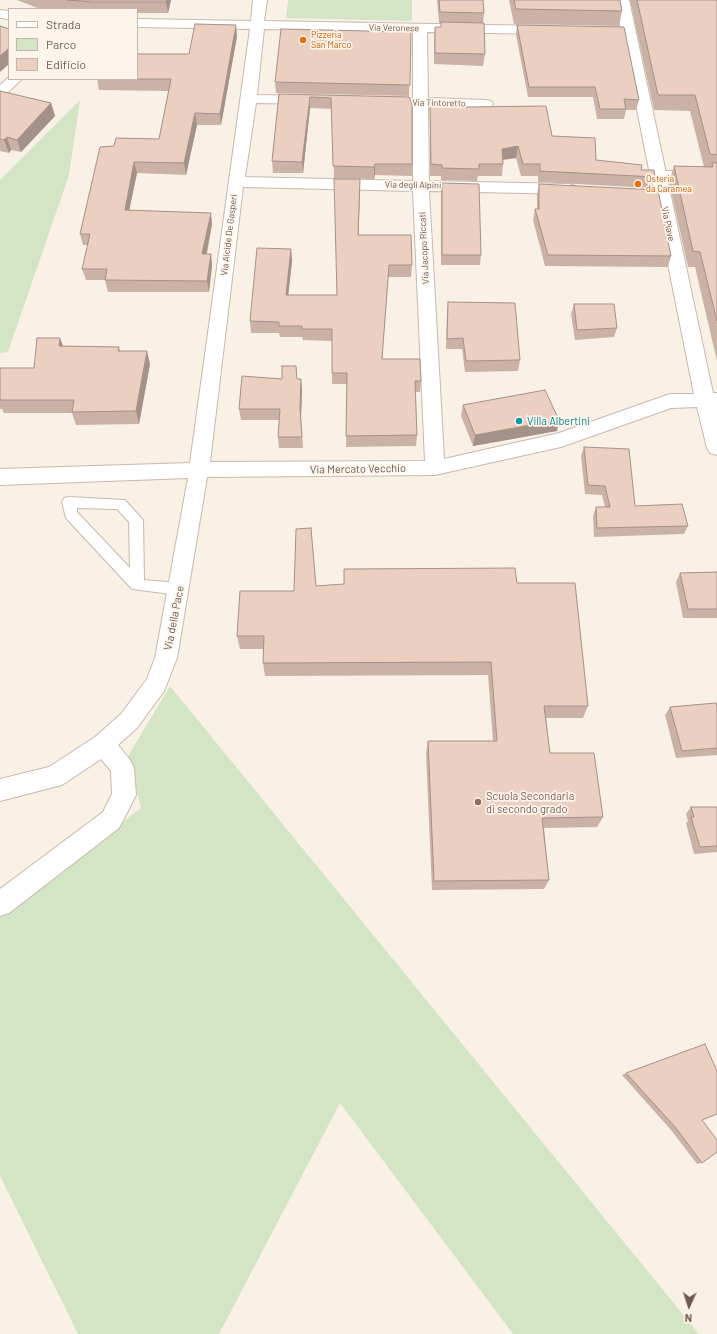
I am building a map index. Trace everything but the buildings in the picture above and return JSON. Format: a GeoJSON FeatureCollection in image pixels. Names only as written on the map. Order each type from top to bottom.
{"type":"FeatureCollection","features":[{"type":"Feature","properties":{"kind":"street","name":"Via Alcide De Gasperi"},"geometry":{"type":"LineString","coordinates":[[199,470],[260,0]]}},
{"type":"Feature","properties":{"kind":"street","name":"Via Piave"},"geometry":{"type":"LineString","coordinates":[[622,0],[621,32],[658,174],[711,400],[717,448]]}},
{"type":"Feature","properties":{"kind":"street","name":"Via Veronese"},"geometry":{"type":"LineString","coordinates":[[138,23],[560,31]]}},
{"type":"Feature","properties":{"kind":"street","name":"Via Jacopo Riccati"},"geometry":{"type":"LineString","coordinates":[[420,28],[421,185],[435,468]]}},
{"type":"Feature","properties":{"kind":"street"},"geometry":{"type":"LineString","coordinates":[[0,92],[13,80]]}},
{"type":"Feature","properties":{"kind":"street"},"geometry":{"type":"LineString","coordinates":[[248,99],[319,100]]}},
{"type":"Feature","properties":{"kind":"street","name":"Via Tintoretto"},"geometry":{"type":"LineString","coordinates":[[389,102],[486,104]]}},
{"type":"Feature","properties":{"kind":"street","name":"Via degli Alpini"},"geometry":{"type":"LineString","coordinates":[[236,182],[421,185],[583,190]]}},
{"type":"Feature","properties":{"kind":"street"},"geometry":{"type":"LineString","coordinates":[[644,195],[662,196]]}},
{"type":"Feature","properties":{"kind":"street","name":"Via Mercato Vecchio"},"geometry":{"type":"LineString","coordinates":[[0,477],[199,470],[435,468],[561,440],[670,401],[711,400]]}},
{"type":"Feature","properties":{"kind":"street","name":"Via della Pace"},"geometry":{"type":"LineString","coordinates":[[0,790],[54,777],[103,744],[129,721],[156,684],[166,658],[199,470]]}},
{"type":"Feature","properties":{"kind":"street"},"geometry":{"type":"LineString","coordinates":[[0,904],[111,820],[124,795],[122,768],[103,744]]}},
{"type":"Feature","properties":{"kind":"lane"},"geometry":{"type":"LineString","coordinates":[[658,174],[717,174]]}},
{"type":"Feature","properties":{"kind":"lane"},"geometry":{"type":"LineString","coordinates":[[137,585],[136,520],[120,504],[69,502],[72,514],[137,585],[179,589]]}},
{"type":"Feature","properties":{"kind":"green space"},"geometry":{"type":"Polygon","coordinates":[[[288,0],[412,0],[412,21],[286,18],[288,0]]]}},
{"type":"Feature","properties":{"kind":"green space"},"geometry":{"type":"Polygon","coordinates":[[[80,100],[69,175],[8,352],[0,353],[0,180],[80,100]]]}},
{"type":"Feature","properties":{"kind":"green space"},"geometry":{"type":"Polygon","coordinates":[[[170,686],[699,1334],[513,1334],[340,1103],[219,1334],[78,1334],[0,1176],[0,915],[141,808],[128,756],[170,686]]]}},
{"type":"Feature","properties":{"kind":"place","name":"Pizzeria San Marco"},"geometry":{"type":"Point","coordinates":[303,40]}},
{"type":"Feature","properties":{"kind":"place","name":"Osteria da Caramea"},"geometry":{"type":"Point","coordinates":[638,184]}},
{"type":"Feature","properties":{"kind":"place","name":"Villa Albertini"},"geometry":{"type":"Point","coordinates":[519,421]}},
{"type":"Feature","properties":{"kind":"place","name":"Scuola Secondaria di secondo grado"},"geometry":{"type":"Point","coordinates":[478,802]}}]}
